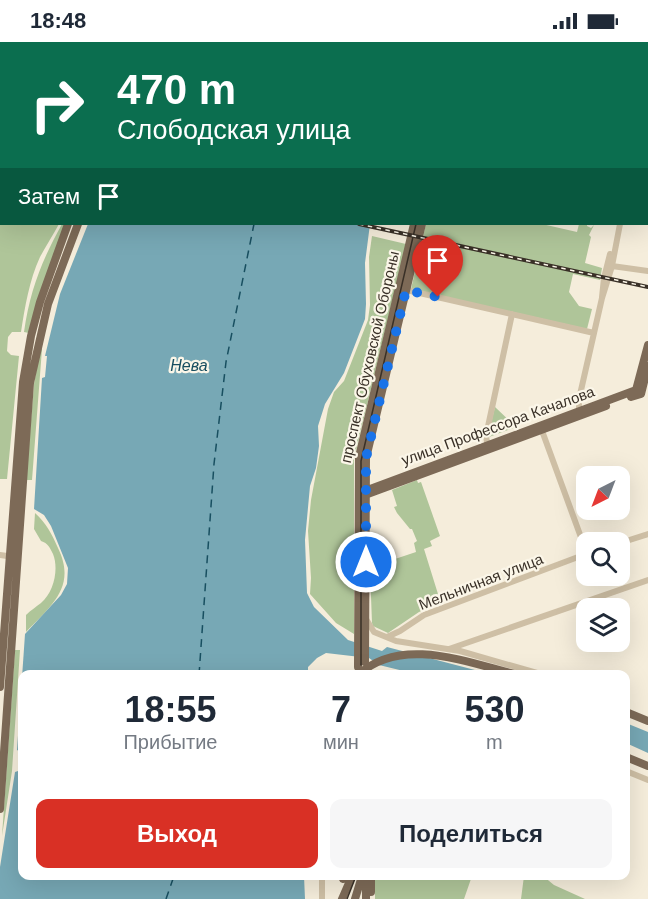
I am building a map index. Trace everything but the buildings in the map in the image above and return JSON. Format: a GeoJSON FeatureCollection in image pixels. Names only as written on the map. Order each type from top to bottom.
{"type":"FeatureCollection","features":[{"type":"Feature","properties":{"kind":"main road"},"geometry":{"type":"LineString","coordinates":[[0,809],[22,382],[40,302],[68,225]]}},
{"type":"Feature","properties":{"kind":"main road"},"geometry":{"type":"LineString","coordinates":[[0,687],[30,384],[48,304],[78,225]]}},
{"type":"Feature","properties":{"kind":"main road","name":"проспект Обуховской Обороны"},"geometry":{"type":"LineString","coordinates":[[403,290],[414,225]]}},
{"type":"Feature","properties":{"kind":"main road","name":"проспект Обуховской Обороны"},"geometry":{"type":"LineString","coordinates":[[362,640],[366,618],[360,450],[422,225]]}},
{"type":"Feature","properties":{"kind":"main road"},"geometry":{"type":"LineString","coordinates":[[643,390],[648,345]]}},
{"type":"Feature","properties":{"kind":"main road"},"geometry":{"type":"LineString","coordinates":[[643,390],[648,366]]}},
{"type":"Feature","properties":{"kind":"main road","name":"улица Профессора Качалова"},"geometry":{"type":"LineString","coordinates":[[363,493],[643,390]]}},
{"type":"Feature","properties":{"kind":"main road","name":"проспект Обуховской Обороны"},"geometry":{"type":"LineString","coordinates":[[362,640],[363,493]]}},
{"type":"Feature","properties":{"kind":"main road"},"geometry":{"type":"LineString","coordinates":[[362,640],[361,665],[367,668],[386,659],[410,654],[447,657],[498,670]]}},
{"type":"Feature","properties":{"kind":"main road"},"geometry":{"type":"LineString","coordinates":[[630,714],[648,721]]}},
{"type":"Feature","properties":{"kind":"main road"},"geometry":{"type":"LineString","coordinates":[[630,759],[648,766]]}},
{"type":"Feature","properties":{"kind":"main road"},"geometry":{"type":"LineString","coordinates":[[342,899],[350,880]]}},
{"type":"Feature","properties":{"kind":"main road"},"geometry":{"type":"LineString","coordinates":[[356,899],[363,880]]}},
{"type":"Feature","properties":{"kind":"main road"},"geometry":{"type":"LineString","coordinates":[[365,880],[368,899]]}},
{"type":"Feature","properties":{"kind":"main road"},"geometry":{"type":"LineString","coordinates":[[368,899],[370,880]]}},
{"type":"Feature","properties":{"kind":"street"},"geometry":{"type":"LineString","coordinates":[[579,413],[579,399],[620,225]]}},
{"type":"Feature","properties":{"kind":"street"},"geometry":{"type":"LineString","coordinates":[[602,298],[604,278],[616,241]]}},
{"type":"Feature","properties":{"kind":"street"},"geometry":{"type":"LineString","coordinates":[[612,266],[648,271]]}},
{"type":"Feature","properties":{"kind":"street"},"geometry":{"type":"LineString","coordinates":[[403,290],[594,333]]}},
{"type":"Feature","properties":{"kind":"street"},"geometry":{"type":"LineString","coordinates":[[488,447],[486,435],[512,314]]}},
{"type":"Feature","properties":{"kind":"street"},"geometry":{"type":"LineString","coordinates":[[540,427],[578,532]]}},
{"type":"Feature","properties":{"kind":"street"},"geometry":{"type":"LineString","coordinates":[[630,540],[648,534]]}},
{"type":"Feature","properties":{"kind":"street"},"geometry":{"type":"LineString","coordinates":[[0,555],[13,557]]}},
{"type":"Feature","properties":{"kind":"street","name":"Мельничная улица"},"geometry":{"type":"LineString","coordinates":[[387,637],[429,613],[576,557]]}},
{"type":"Feature","properties":{"kind":"street"},"geometry":{"type":"LineString","coordinates":[[449,649],[648,580]]}},
{"type":"Feature","properties":{"kind":"street"},"geometry":{"type":"LineString","coordinates":[[366,618],[371,629],[387,637],[480,656],[527,670]]}},
{"type":"Feature","properties":{"kind":"street"},"geometry":{"type":"LineString","coordinates":[[400,631],[398,638],[403,642]]}},
{"type":"Feature","properties":{"kind":"street"},"geometry":{"type":"LineString","coordinates":[[478,640],[475,647],[480,656]]}},
{"type":"Feature","properties":{"kind":"street"},"geometry":{"type":"LineString","coordinates":[[630,773],[648,780]]}},
{"type":"Feature","properties":{"kind":"street"},"geometry":{"type":"LineString","coordinates":[[322,880],[322,899]]}},
{"type":"Feature","properties":{"kind":"green space"},"geometry":{"type":"Polygon","coordinates":[[[0,225],[58,225],[36,266],[21,332],[12,332],[8,337],[7,351],[11,355],[19,356],[7,479],[0,479],[0,225]]]}},
{"type":"Feature","properties":{"kind":"green space"},"geometry":{"type":"Polygon","coordinates":[[[61,225],[66,225],[29,333],[24,332],[30,302],[48,250],[61,225]]]}},
{"type":"Feature","properties":{"kind":"green space"},"geometry":{"type":"Polygon","coordinates":[[[426,225],[546,225],[577,232],[579,225],[587,225],[591,228],[594,225],[589,235],[591,237],[585,263],[602,268],[600,280],[573,274],[569,292],[579,306],[592,309],[587,329],[411,289],[426,225]]]}},
{"type":"Feature","properties":{"kind":"green space"},"geometry":{"type":"Polygon","coordinates":[[[372,236],[406,244],[354,459],[354,634],[336,623],[310,594],[308,531],[311,500],[328,409],[334,392],[344,381],[368,320],[369,257],[372,236]]]}},
{"type":"Feature","properties":{"kind":"green space"},"geometry":{"type":"Polygon","coordinates":[[[40,349],[42,349],[32,480],[26,480],[34,384],[40,349]]]}},
{"type":"Feature","properties":{"kind":"green space"},"geometry":{"type":"Polygon","coordinates":[[[495,407],[516,427],[489,437],[488,435],[495,407]]]}},
{"type":"Feature","properties":{"kind":"green space"},"geometry":{"type":"Polygon","coordinates":[[[417,480],[418,483],[421,482],[440,536],[430,541],[432,546],[424,549],[438,594],[443,602],[419,612],[388,633],[373,626],[372,623],[369,543],[379,542],[386,562],[416,552],[414,543],[417,541],[412,529],[394,507],[397,506],[392,490],[417,480]]]}},
{"type":"Feature","properties":{"kind":"green space"},"geometry":{"type":"Polygon","coordinates":[[[35,513],[46,525],[58,548],[65,574],[63,585],[52,604],[26,632],[26,615],[49,593],[55,573],[53,554],[34,529],[35,513]]]}},
{"type":"Feature","properties":{"kind":"green space"},"geometry":{"type":"Polygon","coordinates":[[[15,650],[20,650],[12,771],[2,836],[15,650]]]}},
{"type":"Feature","properties":{"kind":"green space"},"geometry":{"type":"Polygon","coordinates":[[[375,880],[471,880],[464,899],[375,899],[375,880]]]}},
{"type":"Feature","properties":{"kind":"green space"},"geometry":{"type":"Polygon","coordinates":[[[523,880],[548,880],[585,899],[521,899],[523,880]]]}},
{"type":"Feature","properties":{"kind":"water","name":"Нева"},"geometry":{"type":"Polygon","coordinates":[[[88,225],[370,225],[365,263],[365,319],[344,373],[325,404],[318,426],[319,446],[316,468],[310,486],[305,540],[307,593],[314,607],[348,640],[382,651],[387,647],[475,670],[400,670],[379,665],[369,658],[326,653],[308,667],[308,670],[22,670],[25,634],[61,595],[67,584],[68,568],[51,526],[44,515],[34,509],[42,378],[45,377],[47,356],[45,356],[60,294],[88,225]]]}},
{"type":"Feature","properties":{"kind":"water"},"geometry":{"type":"Polygon","coordinates":[[[630,725],[648,732],[648,753],[630,745],[630,725]]]}},
{"type":"Feature","properties":{"kind":"water"},"geometry":{"type":"Polygon","coordinates":[[[18,771],[18,880],[304,880],[305,899],[0,899],[0,867],[15,772],[18,771]]]}},
{"type":"Feature","properties":{"kind":"ferry route"},"geometry":{"type":"LineString","coordinates":[[199,670],[214,464],[226,362],[254,225]]}},
{"type":"Feature","properties":{"kind":"ferry route"},"geometry":{"type":"LineString","coordinates":[[166,899],[173,880]]}},
{"type":"Feature","properties":{"kind":"tram line"},"geometry":{"type":"LineString","coordinates":[[361,665],[361,461],[416,225]]}},
{"type":"Feature","properties":{"kind":"tram line"},"geometry":{"type":"LineString","coordinates":[[347,899],[354,880]]}},
{"type":"Feature","properties":{"kind":"railway"},"geometry":{"type":"LineString","coordinates":[[364,225],[648,287]]}},
{"type":"Feature","properties":{"kind":"route"},"geometry":{"type":"LineString","coordinates":[[366,562],[366,458],[406,290],[438,297]]}}]}
